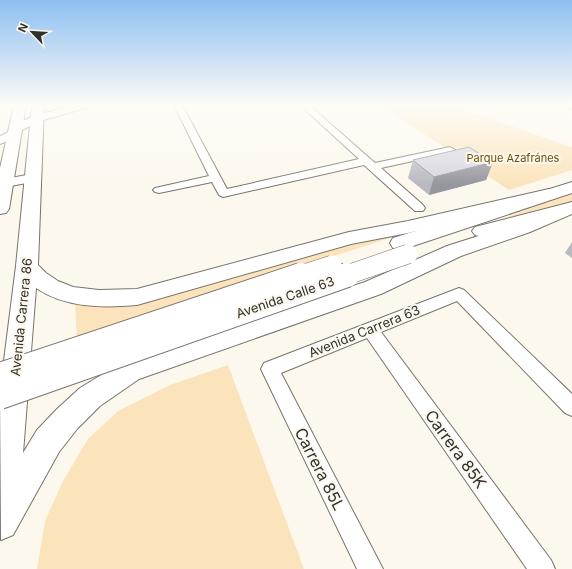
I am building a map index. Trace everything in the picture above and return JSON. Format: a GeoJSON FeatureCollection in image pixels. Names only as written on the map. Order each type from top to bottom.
{"type":"FeatureCollection","features":[{"type":"Feature","properties":{"kind":"main road","name":"Avenida Carrera 86"},"geometry":{"type":"LineString","coordinates":[[0,526],[27,266],[36,132]]}},
{"type":"Feature","properties":{"kind":"main road"},"geometry":{"type":"LineString","coordinates":[[0,209],[2,184],[10,134]]}},
{"type":"Feature","properties":{"kind":"main road","name":"Avenida Calle 63"},"geometry":{"type":"LineString","coordinates":[[0,397],[404,249],[549,194],[572,187]]}},
{"type":"Feature","properties":{"kind":"main road"},"geometry":{"type":"LineString","coordinates":[[27,266],[40,280],[62,291],[80,296],[101,298],[137,297],[349,238],[408,227],[549,194]]}},
{"type":"Feature","properties":{"kind":"main road"},"geometry":{"type":"LineString","coordinates":[[0,526],[48,441],[90,397],[130,371],[373,288],[454,251],[523,228],[572,207]]}},
{"type":"Feature","properties":{"kind":"main road","name":"Avenida Calle 63"},"geometry":{"type":"LineString","coordinates":[[0,375],[404,249],[493,228],[572,207]]}},
{"type":"Feature","properties":{"kind":"street"},"geometry":{"type":"LineString","coordinates":[[192,132],[224,193],[369,164],[450,150]]}},
{"type":"Feature","properties":{"kind":"street"},"geometry":{"type":"LineString","coordinates":[[333,132],[419,208]]}},
{"type":"Feature","properties":{"kind":"street"},"geometry":{"type":"LineString","coordinates":[[2,184],[32,178]]}},
{"type":"Feature","properties":{"kind":"street"},"geometry":{"type":"LineString","coordinates":[[159,190],[216,178]]}},
{"type":"Feature","properties":{"kind":"street","name":"Avenida Carrera 63"},"geometry":{"type":"LineString","coordinates":[[270,369],[459,294],[572,407]]}},
{"type":"Feature","properties":{"kind":"street","name":"Carrera 85K"},"geometry":{"type":"LineString","coordinates":[[370,329],[542,569]]}},
{"type":"Feature","properties":{"kind":"street","name":"Carrera 85L"},"geometry":{"type":"LineString","coordinates":[[270,369],[370,569]]}},
{"type":"Feature","properties":{"kind":"green space","name":"Parque Azafránes"},"geometry":{"type":"Polygon","coordinates":[[[420,132],[527,132],[572,147],[572,170],[509,190],[420,132]]]}},
{"type":"Feature","properties":{"kind":"green space"},"geometry":{"type":"Polygon","coordinates":[[[572,193],[572,201],[499,220],[572,193]]]}},
{"type":"Feature","properties":{"kind":"green space"},"geometry":{"type":"Polygon","coordinates":[[[399,235],[77,339],[75,304],[100,306],[358,241],[399,235]]]}},
{"type":"Feature","properties":{"kind":"green space"},"geometry":{"type":"Polygon","coordinates":[[[228,365],[304,569],[37,569],[45,521],[63,481],[88,439],[118,411],[170,385],[228,365]]]}},
{"type":"Feature","properties":{"kind":"building"},"geometry":{"type":"Polygon","coordinates":[[[469,147],[493,162],[434,177],[413,160],[469,147]]]}}]}
